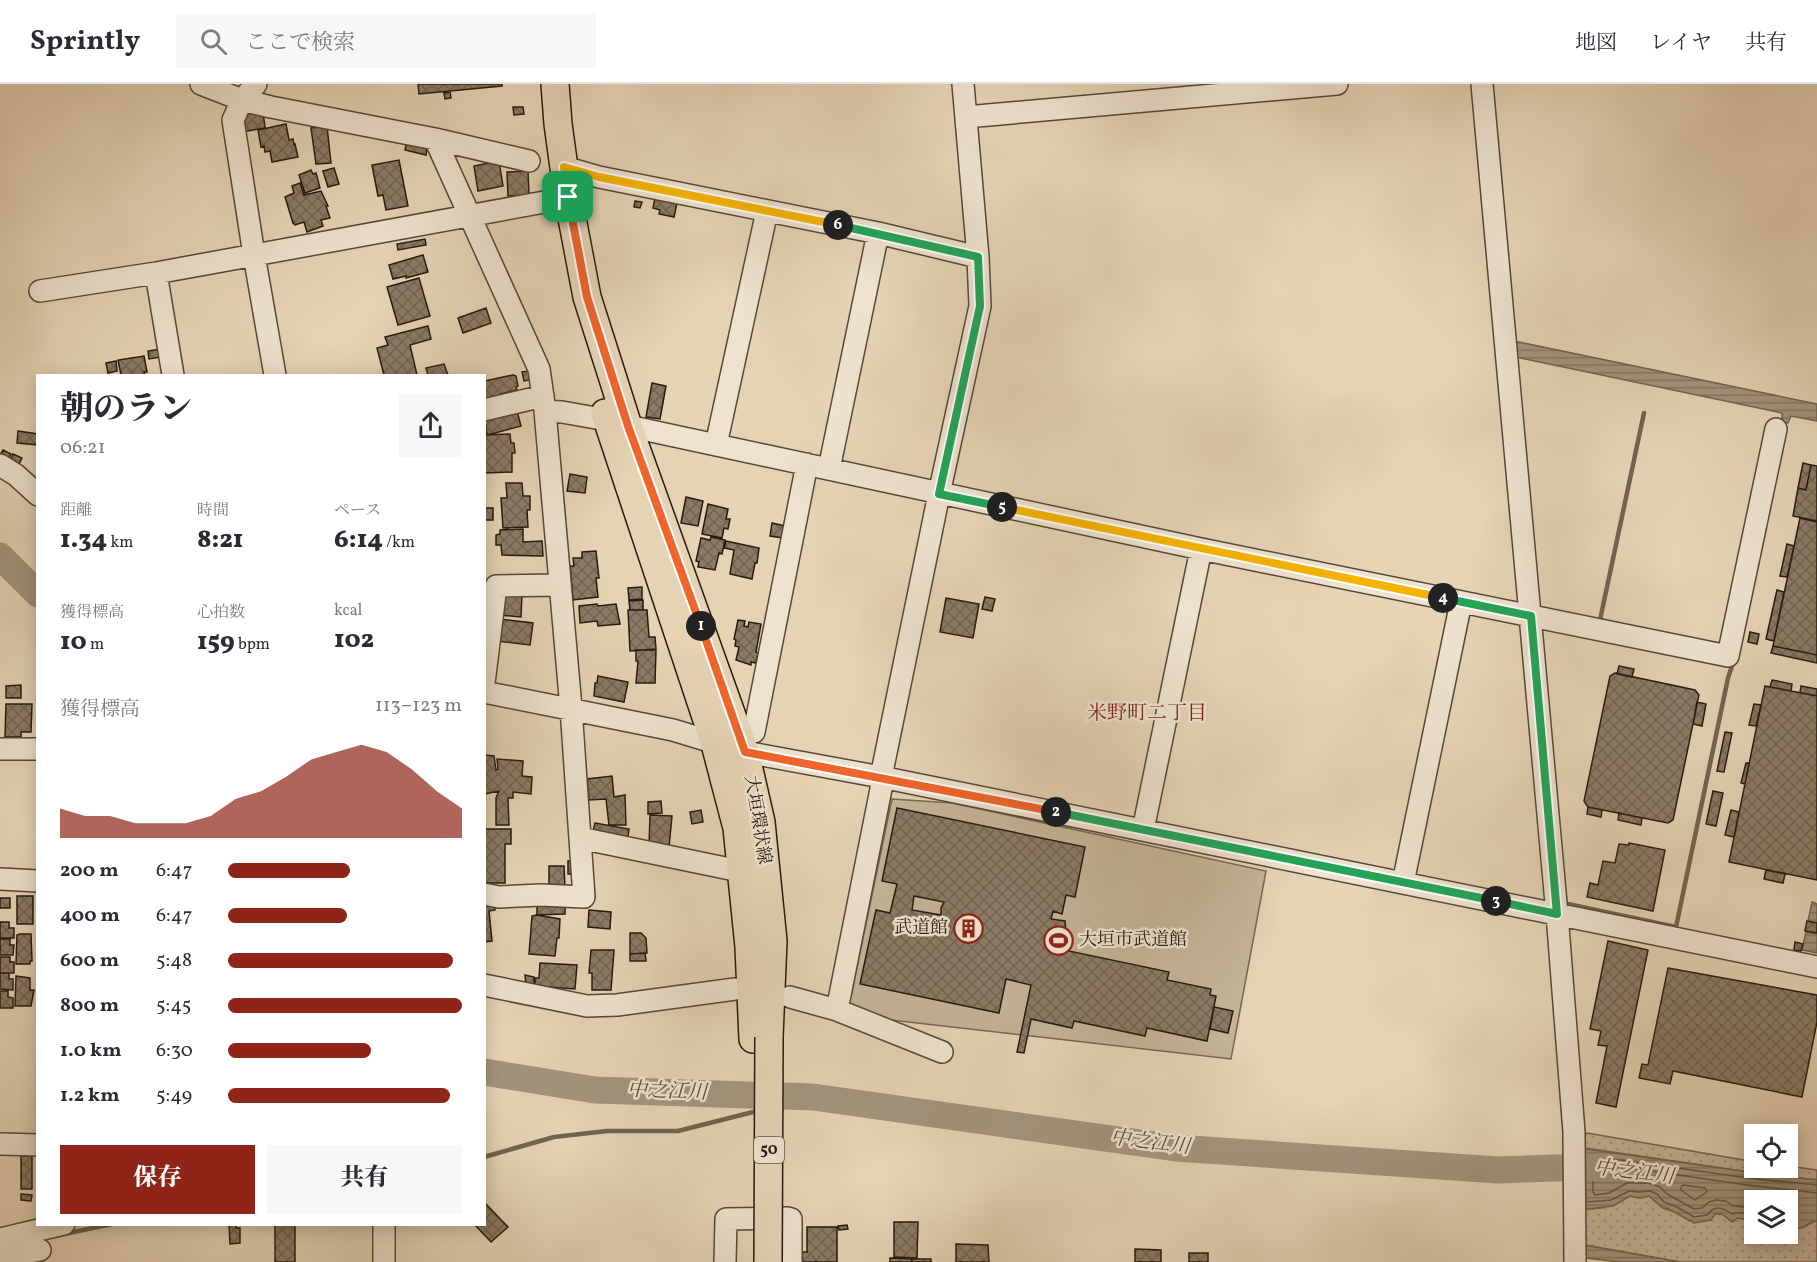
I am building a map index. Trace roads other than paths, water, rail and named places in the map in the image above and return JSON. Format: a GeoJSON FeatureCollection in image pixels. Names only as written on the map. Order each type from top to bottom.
{"type":"FeatureCollection","features":[{"type":"Feature","properties":{"kind":"main road","name":"大垣環状線"},"geometry":{"type":"LineString","coordinates":[[537,84],[549,123]]}},
{"type":"Feature","properties":{"kind":"main road","name":"大垣環状線"},"geometry":{"type":"LineString","coordinates":[[555,84],[549,123],[550,201],[571,301],[618,423],[750,742],[773,941],[761,1038],[750,1262]]}},
{"type":"Feature","properties":{"kind":"main road","name":"大垣環状線"},"geometry":{"type":"LineString","coordinates":[[550,161],[618,423],[715,744],[737,828],[761,1038],[768,1262]]}},
{"type":"Feature","properties":{"kind":"street"},"geometry":{"type":"LineString","coordinates":[[201,84],[249,92],[435,139],[550,161],[599,177],[978,255]]}},
{"type":"Feature","properties":{"kind":"street"},"geometry":{"type":"LineString","coordinates":[[837,1010],[881,789],[881,777],[980,306],[978,255],[963,84]]}},
{"type":"Feature","properties":{"kind":"street"},"geometry":{"type":"LineString","coordinates":[[966,117],[1223,89],[1337,84]]}},
{"type":"Feature","properties":{"kind":"street"},"geometry":{"type":"LineString","coordinates":[[1482,84],[1557,914],[1574,1132],[1575,1262]]}},
{"type":"Feature","properties":{"kind":"street"},"geometry":{"type":"LineString","coordinates":[[249,92],[233,120],[275,374]]}},
{"type":"Feature","properties":{"kind":"street"},"geometry":{"type":"LineString","coordinates":[[435,139],[539,369],[560,585],[584,897],[541,895],[499,897],[486,894]]}},
{"type":"Feature","properties":{"kind":"street"},"geometry":{"type":"LineString","coordinates":[[40,291],[156,273],[550,201]]}},
{"type":"Feature","properties":{"kind":"street"},"geometry":{"type":"LineString","coordinates":[[716,445],[767,211]]}},
{"type":"Feature","properties":{"kind":"street"},"geometry":{"type":"LineString","coordinates":[[829,469],[878,233]]}},
{"type":"Feature","properties":{"kind":"street"},"geometry":{"type":"LineString","coordinates":[[156,273],[173,374]]}},
{"type":"Feature","properties":{"kind":"street"},"geometry":{"type":"LineString","coordinates":[[486,410],[544,404],[562,412],[939,494],[1728,656],[1776,429]]}},
{"type":"Feature","properties":{"kind":"street"},"geometry":{"type":"LineString","coordinates":[[750,742],[807,464]]}},
{"type":"Feature","properties":{"kind":"street"},"geometry":{"type":"LineString","coordinates":[[0,465],[16,475],[36,493]]}},
{"type":"Feature","properties":{"kind":"street"},"geometry":{"type":"LineString","coordinates":[[1143,830],[1202,549]]}},
{"type":"Feature","properties":{"kind":"street"},"geometry":{"type":"LineString","coordinates":[[486,667],[496,586],[560,585]]}},
{"type":"Feature","properties":{"kind":"street"},"geometry":{"type":"LineString","coordinates":[[1403,882],[1461,602]]}},
{"type":"Feature","properties":{"kind":"street"},"geometry":{"type":"LineString","coordinates":[[486,692],[673,730],[715,744],[750,742],[881,777],[1817,967]]}},
{"type":"Feature","properties":{"kind":"street"},"geometry":{"type":"LineString","coordinates":[[0,749],[36,749]]}},
{"type":"Feature","properties":{"kind":"street"},"geometry":{"type":"LineString","coordinates":[[580,838],[730,869]]}},
{"type":"Feature","properties":{"kind":"street"},"geometry":{"type":"LineString","coordinates":[[0,879],[36,881]]}},
{"type":"Feature","properties":{"kind":"street"},"geometry":{"type":"LineString","coordinates":[[486,985],[588,1006],[617,1005],[735,989]]}},
{"type":"Feature","properties":{"kind":"street"},"geometry":{"type":"LineString","coordinates":[[790,996],[837,1010],[942,1052]]}},
{"type":"Feature","properties":{"kind":"street"},"geometry":{"type":"LineString","coordinates":[[0,1144],[36,1145]]}},
{"type":"Feature","properties":{"kind":"street"},"geometry":{"type":"LineString","coordinates":[[725,1262],[726,1219],[787,1218],[791,1219],[791,1262]]}},
{"type":"Feature","properties":{"kind":"street"},"geometry":{"type":"LineString","coordinates":[[0,1258],[39,1241],[61,1226]]}},
{"type":"Feature","properties":{"kind":"street"},"geometry":{"type":"LineString","coordinates":[[384,1226],[384,1262]]}},
{"type":"Feature","properties":{"kind":"street"},"geometry":{"type":"LineString","coordinates":[[0,1239],[39,1241]]}},
{"type":"Feature","properties":{"kind":"water"},"geometry":{"type":"Polygon","coordinates":[[[1509,340],[1817,404],[1817,421],[1791,416],[1788,423],[1782,422],[1782,413],[1511,356],[1509,340]]]}},
{"type":"Feature","properties":{"kind":"water"},"geometry":{"type":"Polygon","coordinates":[[[1812,902],[1817,904],[1817,923],[1808,921],[1812,902]]]}},
{"type":"Feature","properties":{"kind":"water"},"geometry":{"type":"Polygon","coordinates":[[[1806,932],[1817,934],[1817,953],[1802,950],[1806,932]]]}},
{"type":"Feature","properties":{"kind":"water"},"geometry":{"type":"Polygon","coordinates":[[[1579,1148],[1744,1171],[1744,1178],[1817,1180],[1817,1221],[1798,1228],[1798,1190],[1744,1190],[1744,1219],[1738,1218],[1732,1222],[1722,1214],[1715,1214],[1711,1220],[1694,1223],[1663,1208],[1649,1196],[1640,1198],[1630,1196],[1613,1206],[1580,1210],[1579,1148]]]}},
{"type":"Feature","properties":{"kind":"water"},"geometry":{"type":"Polygon","coordinates":[[[1578,1244],[1680,1262],[1620,1262],[1578,1257],[1578,1244]]]}},
{"type":"Feature","properties":{"kind":"waterway"},"geometry":{"type":"LineString","coordinates":[[1600,620],[1644,413]]}},
{"type":"Feature","properties":{"kind":"waterway","name":"中之江川"},"geometry":{"type":"LineString","coordinates":[[0,556],[36,592]]}},
{"type":"Feature","properties":{"kind":"waterway"},"geometry":{"type":"LineString","coordinates":[[1568,904],[1676,927],[1728,678],[1734,660]]}},
{"type":"Feature","properties":{"kind":"waterway","name":"中之江川"},"geometry":{"type":"LineString","coordinates":[[486,1072],[595,1090],[813,1097],[1176,1148],[1498,1170],[1599,1168]]}},
{"type":"Feature","properties":{"kind":"waterway"},"geometry":{"type":"LineString","coordinates":[[778,1106],[813,1097]]}},
{"type":"Feature","properties":{"kind":"waterway"},"geometry":{"type":"LineString","coordinates":[[486,1156],[554,1137],[607,1131],[678,1131],[761,1110]]}},
{"type":"Feature","properties":{"kind":"waterway"},"geometry":{"type":"LineString","coordinates":[[64,1234],[102,1226]]}},
{"type":"Feature","properties":{"kind":"place","name":"武道館"},"geometry":{"type":"Point","coordinates":[969,928]}},
{"type":"Feature","properties":{"kind":"place","name":"大垣市武道館"},"geometry":{"type":"Point","coordinates":[1058,940]}},
{"type":"Feature","properties":{"kind":"district","name":"米野町二丁目"},"geometry":{"type":"Point","coordinates":[1147,714]}}]}
